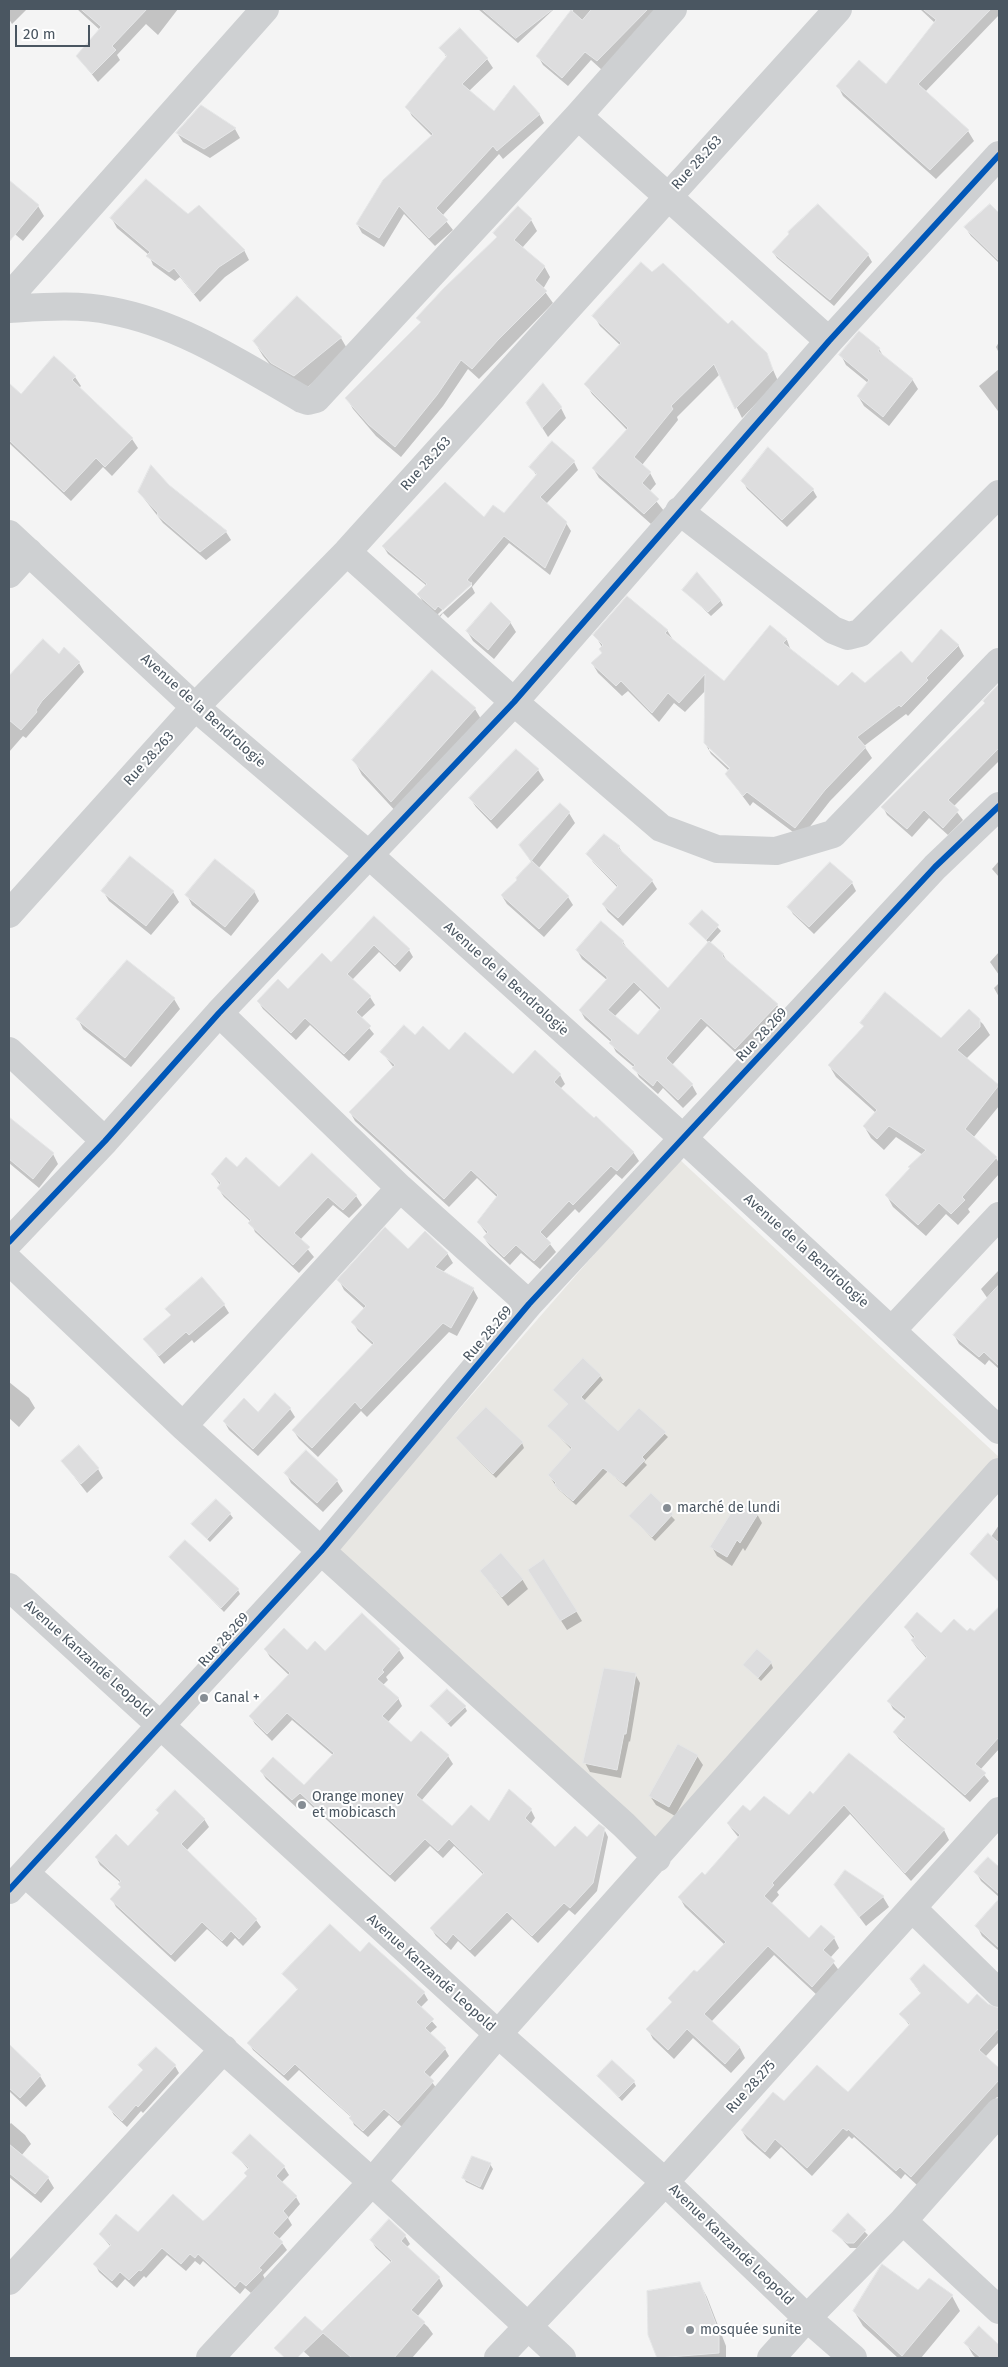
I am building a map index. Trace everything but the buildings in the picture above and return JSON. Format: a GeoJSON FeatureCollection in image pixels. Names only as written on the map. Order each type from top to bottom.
{"type":"FeatureCollection","features":[{"type":"Feature","properties":{"kind":"street"},"geometry":{"type":"LineString","coordinates":[[9,297],[265,9]]}},
{"type":"Feature","properties":{"kind":"street"},"geometry":{"type":"LineString","coordinates":[[9,309],[56,306],[112,310],[195,338],[302,399],[308,401],[316,399],[578,116],[673,9]]}},
{"type":"Feature","properties":{"kind":"street","name":"Rue 28.263"},"geometry":{"type":"LineString","coordinates":[[9,914],[195,707],[347,552],[838,9]]}},
{"type":"Feature","properties":{"kind":"street"},"geometry":{"type":"LineString","coordinates":[[578,116],[666,198],[829,342]]}},
{"type":"Feature","properties":{"kind":"street"},"geometry":{"type":"LineString","coordinates":[[9,1242],[104,1141],[219,1013],[514,702],[679,511],[999,155]]}},
{"type":"Feature","properties":{"kind":"street"},"geometry":{"type":"LineString","coordinates":[[679,511],[833,630],[848,636],[860,633],[999,496]]}},
{"type":"Feature","properties":{"kind":"street","name":"Avenue de la Bendrologie"},"geometry":{"type":"LineString","coordinates":[[9,534],[195,707],[369,855],[684,1139],[999,1430]]}},
{"type":"Feature","properties":{"kind":"street"},"geometry":{"type":"LineString","coordinates":[[9,574],[29,552]]}},
{"type":"Feature","properties":{"kind":"street"},"geometry":{"type":"LineString","coordinates":[[347,552],[514,702],[661,828],[717,848],[776,851],[833,834],[999,662]]}},
{"type":"Feature","properties":{"kind":"street","name":"Rue 28.269"},"geometry":{"type":"LineString","coordinates":[[17,1881],[162,1726],[321,1551],[530,1304],[935,867],[999,806]]}},
{"type":"Feature","properties":{"kind":"street"},"geometry":{"type":"LineString","coordinates":[[219,1013],[400,1188],[530,1304]]}},
{"type":"Feature","properties":{"kind":"street"},"geometry":{"type":"LineString","coordinates":[[9,1051],[104,1141]]}},
{"type":"Feature","properties":{"kind":"street"},"geometry":{"type":"LineString","coordinates":[[183,1426],[400,1188]]}},
{"type":"Feature","properties":{"kind":"street"},"geometry":{"type":"LineString","coordinates":[[892,1330],[999,1216]]}},
{"type":"Feature","properties":{"kind":"street"},"geometry":{"type":"LineString","coordinates":[[9,1261],[183,1426],[657,1858]]}},
{"type":"Feature","properties":{"kind":"street"},"geometry":{"type":"LineString","coordinates":[[210,2358],[372,2182],[498,2034],[657,1858],[999,1472]]}},
{"type":"Feature","properties":{"kind":"street","name":"Avenue Kanzandé Leopold"},"geometry":{"type":"LineString","coordinates":[[9,1587],[498,2034],[665,2182],[807,2318],[853,2358]]}},
{"type":"Feature","properties":{"kind":"street","name":"Rue 28.275"},"geometry":{"type":"LineString","coordinates":[[498,2358],[665,2182],[999,1811]]}},
{"type":"Feature","properties":{"kind":"street"},"geometry":{"type":"LineString","coordinates":[[17,1881],[224,2049],[372,2182],[562,2358]]}},
{"type":"Feature","properties":{"kind":"street"},"geometry":{"type":"LineString","coordinates":[[912,1908],[999,1993]]}},
{"type":"Feature","properties":{"kind":"street"},"geometry":{"type":"LineString","coordinates":[[9,2281],[224,2049]]}},
{"type":"Feature","properties":{"kind":"street"},"geometry":{"type":"LineString","coordinates":[[771,2358],[807,2318],[903,2221],[999,2112]]}},
{"type":"Feature","properties":{"kind":"street"},"geometry":{"type":"LineString","coordinates":[[903,2221],[999,2310]]}},
{"type":"Feature","properties":{"kind":"shaded area","name":"marché de lundi"},"geometry":{"type":"Polygon","coordinates":[[[678,1158],[999,1457],[999,1465],[655,1848],[335,1552],[678,1158]]]}},
{"type":"Feature","properties":{"kind":"cycle path"},"geometry":{"type":"LineString","coordinates":[[9,1242],[105,1141],[219,1013],[514,702],[829,341],[999,155]]}},
{"type":"Feature","properties":{"kind":"cycle path"},"geometry":{"type":"LineString","coordinates":[[9,1890],[321,1551],[529,1304],[935,867],[999,806]]}},
{"type":"Feature","properties":{"kind":"place","name":"marché de lundi"},"geometry":{"type":"Point","coordinates":[667,1508]}},
{"type":"Feature","properties":{"kind":"place","name":"Canal +"},"geometry":{"type":"Point","coordinates":[204,1698]}},
{"type":"Feature","properties":{"kind":"place","name":"Orange money et mobicasch"},"geometry":{"type":"Point","coordinates":[302,1805]}},
{"type":"Feature","properties":{"kind":"place","name":"mosquée sunite"},"geometry":{"type":"Point","coordinates":[690,2330]}}]}
